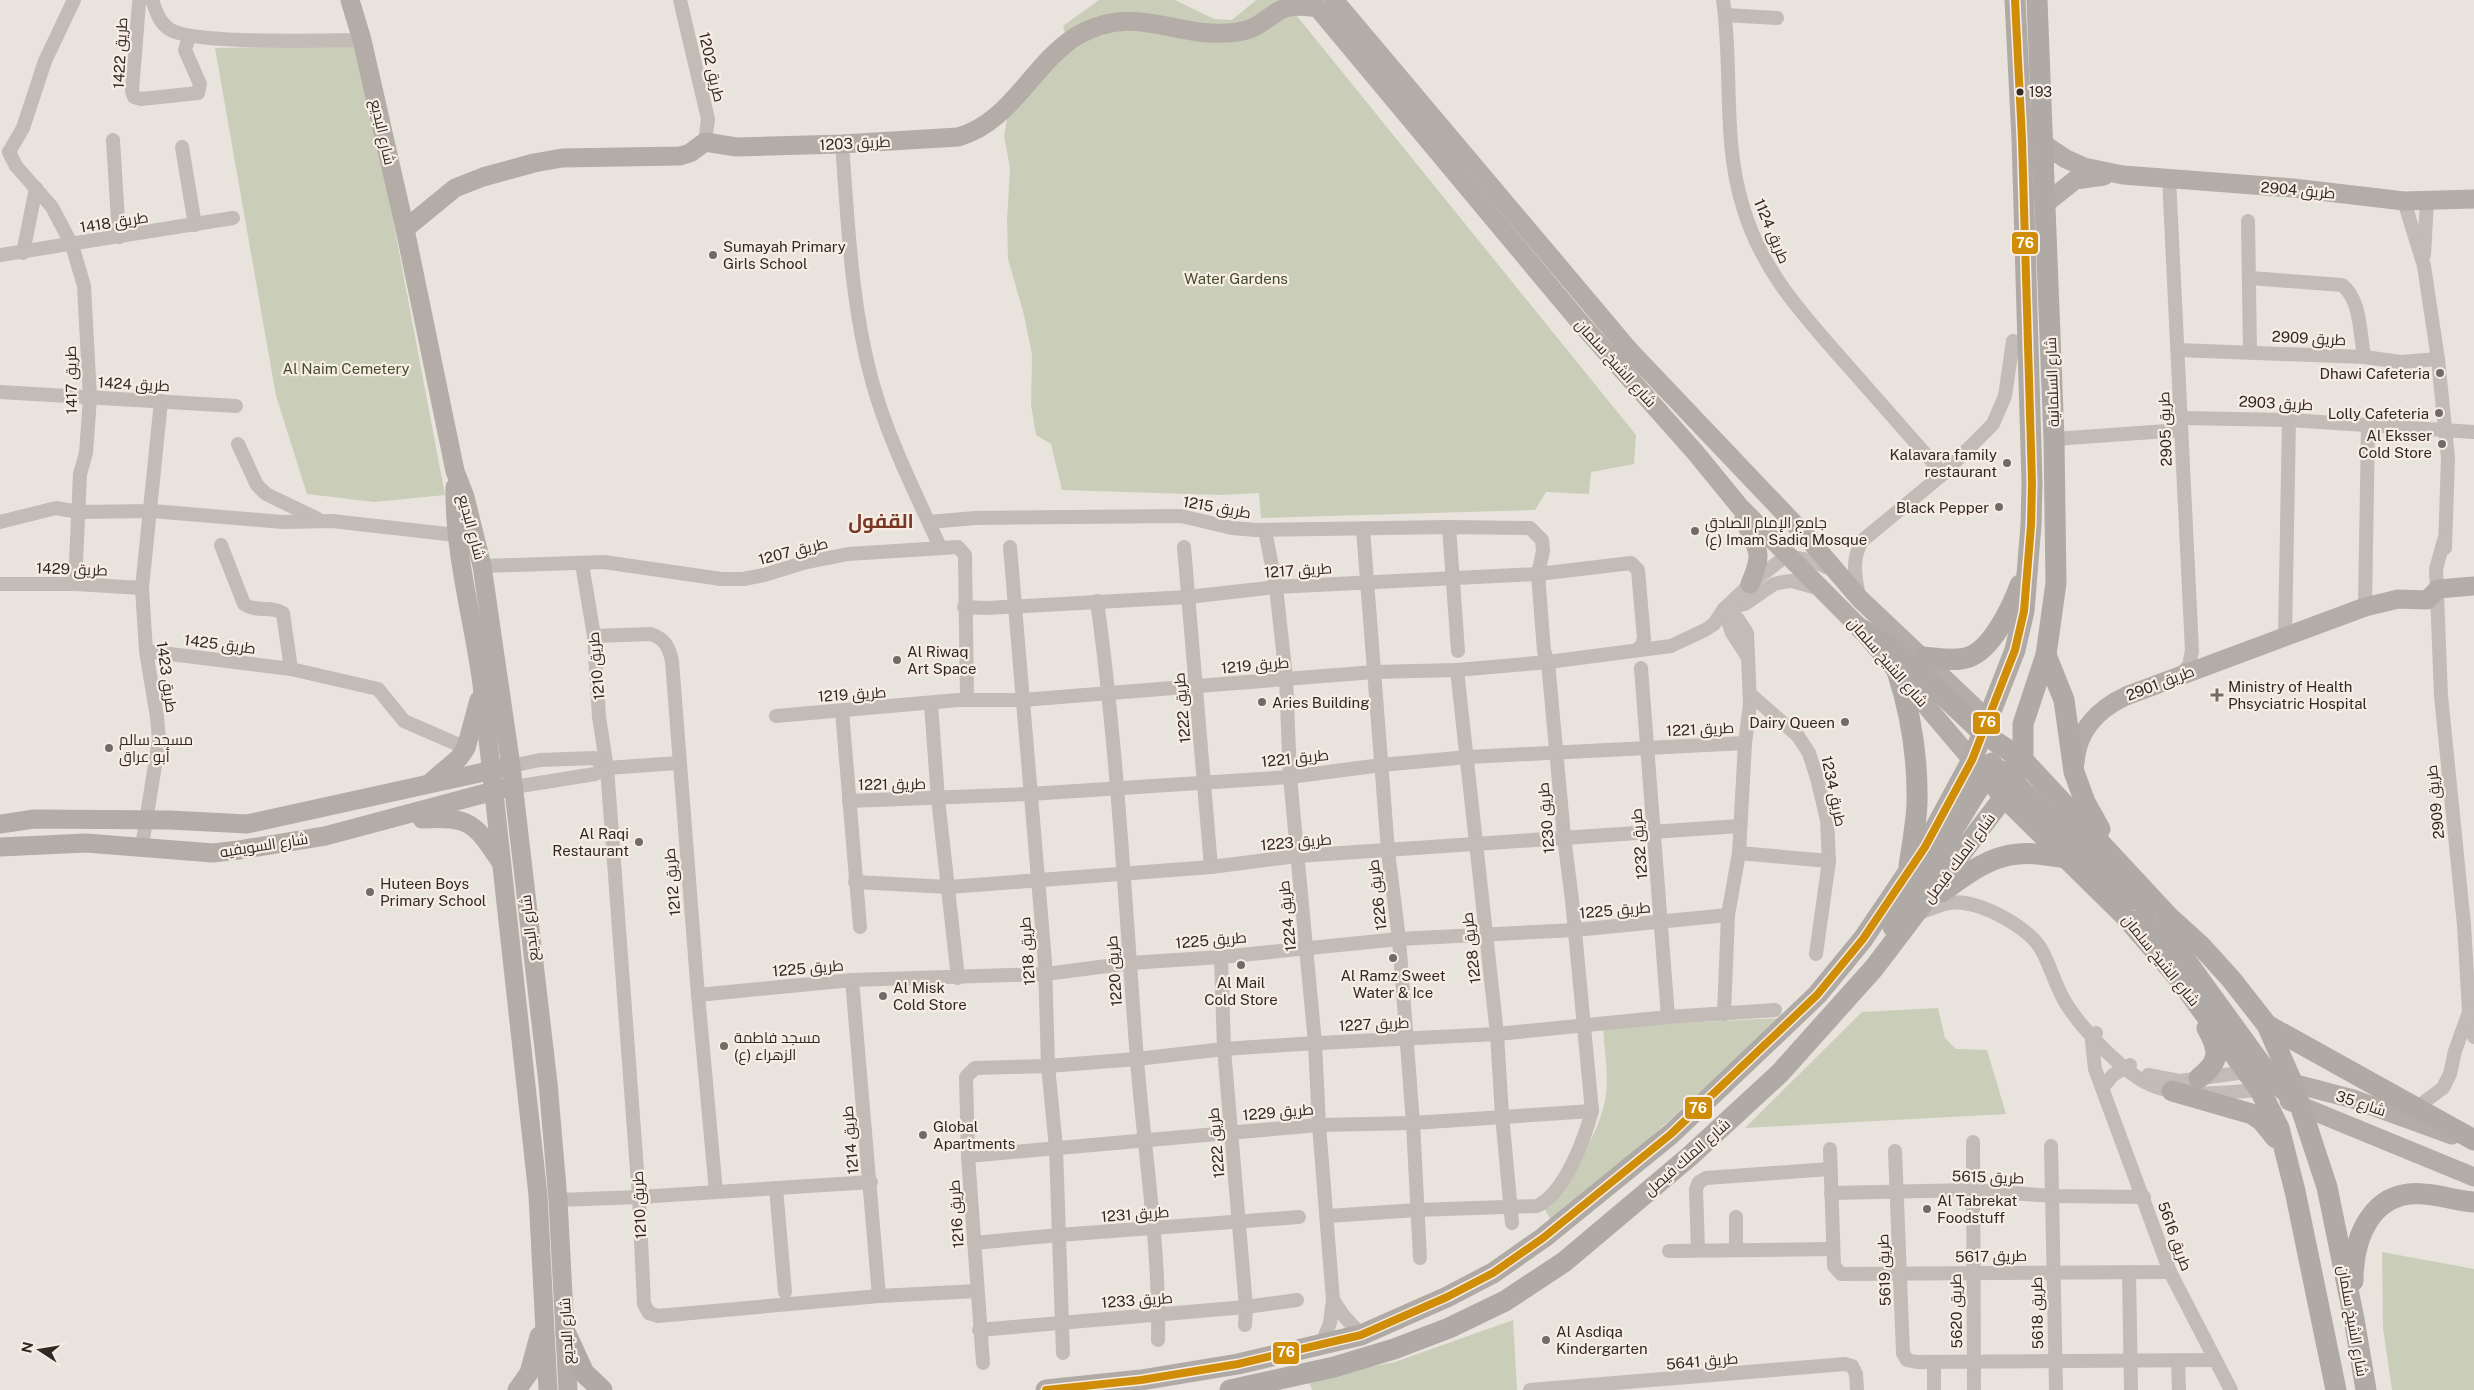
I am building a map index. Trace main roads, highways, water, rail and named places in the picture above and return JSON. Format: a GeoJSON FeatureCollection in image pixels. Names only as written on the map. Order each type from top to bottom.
{"type":"FeatureCollection","features":[{"type":"Feature","properties":{"kind":"main road","name":"شارع السلمانية"},"geometry":{"type":"LineString","coordinates":[[1998,758],[2015,650],[2024,612],[2026,566],[2031,525],[2022,139],[2015,0]]}},
{"type":"Feature","properties":{"kind":"main road","name":"شارع السلمانية"},"geometry":{"type":"LineString","coordinates":[[1998,758],[2023,724],[2046,655],[2056,583],[2054,439],[2037,0]]}},
{"type":"Feature","properties":{"kind":"main road"},"geometry":{"type":"LineString","coordinates":[[1874,968],[1896,921],[1998,758],[2035,651],[2044,600],[2044,554],[2031,525]]}},
{"type":"Feature","properties":{"kind":"main road"},"geometry":{"type":"LineString","coordinates":[[1923,656],[1957,659],[1970,657],[1982,648],[2013,604],[2026,566]]}},
{"type":"Feature","properties":{"kind":"main road"},"geometry":{"type":"LineString","coordinates":[[1861,629],[1896,651],[2128,895],[2168,916]]}},
{"type":"Feature","properties":{"kind":"main road"},"geometry":{"type":"LineString","coordinates":[[2046,655],[2064,700],[2074,772],[2085,802],[2116,858]]}},
{"type":"Feature","properties":{"kind":"main road"},"geometry":{"type":"LineString","coordinates":[[1897,671],[1909,711],[1915,758],[1917,806],[1909,873]]}},
{"type":"Feature","properties":{"kind":"main road","name":"شارع الشيخ سلمان"},"geometry":{"type":"LineString","coordinates":[[1998,758],[2044,781],[2168,916],[2201,946],[2231,979],[2267,1024],[2293,1084],[2327,1187],[2354,1318],[2366,1390]]}},
{"type":"Feature","properties":{"kind":"main road","name":"شارع الشيخ سلمان"},"geometry":{"type":"LineString","coordinates":[[1998,758],[2066,858],[2098,887],[2180,980],[2246,1072],[2266,1084],[2279,1128],[2321,1307],[2336,1390]]}},
{"type":"Feature","properties":{"kind":"main road","name":"شارع الملك فيصل"},"geometry":{"type":"LineString","coordinates":[[1046,1390],[1141,1380],[1238,1364],[1321,1346],[1361,1335],[1447,1297],[1493,1273],[1543,1238],[1671,1134],[1817,995],[1862,939],[1909,873],[1998,758]]}},
{"type":"Feature","properties":{"kind":"main road","name":"شارع الملك فيصل"},"geometry":{"type":"LineString","coordinates":[[1230,1390],[1334,1367],[1386,1351],[1449,1328],[1505,1301],[1564,1262],[1690,1156],[1780,1073],[1874,968],[1919,911],[1998,758]]}},
{"type":"Feature","properties":{"kind":"main road"},"geometry":{"type":"LineString","coordinates":[[1919,911],[1968,872],[1999,858],[2019,854],[2066,858]]}},
{"type":"Feature","properties":{"kind":"main road"},"geometry":{"type":"LineString","coordinates":[[2124,915],[2142,922],[2160,934],[2179,951],[2266,1084],[2300,1105]]}},
{"type":"Feature","properties":{"kind":"main road"},"geometry":{"type":"LineString","coordinates":[[2180,980],[2214,1041],[2216,1050],[2216,1058],[2210,1069],[2199,1078]]}},
{"type":"Feature","properties":{"kind":"main road"},"geometry":{"type":"LineString","coordinates":[[2267,1024],[2474,1140]]}},
{"type":"Feature","properties":{"kind":"main road"},"geometry":{"type":"LineString","coordinates":[[2172,1091],[2252,1114],[2273,1133],[2286,1157]]}},
{"type":"Feature","properties":{"kind":"main road"},"geometry":{"type":"LineString","coordinates":[[2354,1318],[2354,1255],[2360,1234],[2378,1207],[2404,1196],[2422,1193],[2474,1202]]}},
{"type":"Feature","properties":{"kind":"main road"},"geometry":{"type":"LineString","coordinates":[[566,1334],[584,1373],[602,1390]]}},
{"type":"Feature","properties":{"kind":"place","name":"193"},"geometry":{"type":"Point","coordinates":[2020,92]}},
{"type":"Feature","properties":{"kind":"place","name":"Sumayah Primary Girls School"},"geometry":{"type":"Point","coordinates":[713,255]}},
{"type":"Feature","properties":{"kind":"place","name":"Dhawi Cafeteria"},"geometry":{"type":"Point","coordinates":[2440,373]}},
{"type":"Feature","properties":{"kind":"place","name":"Lolly Cafeteria"},"geometry":{"type":"Point","coordinates":[2439,413]}},
{"type":"Feature","properties":{"kind":"place","name":"Al Eksser Cold Store"},"geometry":{"type":"Point","coordinates":[2442,444]}},
{"type":"Feature","properties":{"kind":"place","name":"Kalavara family restaurant"},"geometry":{"type":"Point","coordinates":[2007,463]}},
{"type":"Feature","properties":{"kind":"place","name":"Black Pepper"},"geometry":{"type":"Point","coordinates":[1999,507]}},
{"type":"Feature","properties":{"kind":"place","name":"جامع الإمام الصادق (ع) Imam Sadiq Mosque"},"geometry":{"type":"Point","coordinates":[1695,531]}},
{"type":"Feature","properties":{"kind":"place","name":"Al Riwaq Art Space"},"geometry":{"type":"Point","coordinates":[897,660]}},
{"type":"Feature","properties":{"kind":"place","name":"Ministry of Health Phsyciatric Hospital"},"geometry":{"type":"Point","coordinates":[2217,695]}},
{"type":"Feature","properties":{"kind":"place","name":"Aries Building"},"geometry":{"type":"Point","coordinates":[1262,702]}},
{"type":"Feature","properties":{"kind":"place","name":"Dairy Queen"},"geometry":{"type":"Point","coordinates":[1845,722]}},
{"type":"Feature","properties":{"kind":"place","name":"مسجد سالم أبو عراق"},"geometry":{"type":"Point","coordinates":[109,748]}},
{"type":"Feature","properties":{"kind":"place","name":"Al Raqi Restaurant"},"geometry":{"type":"Point","coordinates":[639,842]}},
{"type":"Feature","properties":{"kind":"place","name":"Huteen Boys Primary School"},"geometry":{"type":"Point","coordinates":[370,892]}},
{"type":"Feature","properties":{"kind":"place","name":"Al Ramz Sweet Water & Ice"},"geometry":{"type":"Point","coordinates":[1393,958]}},
{"type":"Feature","properties":{"kind":"place","name":"Al Mail Cold Store"},"geometry":{"type":"Point","coordinates":[1241,965]}},
{"type":"Feature","properties":{"kind":"place","name":"Al Misk Cold Store"},"geometry":{"type":"Point","coordinates":[883,996]}},
{"type":"Feature","properties":{"kind":"place","name":"مسجد فاطمة الزهراء (ع)"},"geometry":{"type":"Point","coordinates":[724,1046]}},
{"type":"Feature","properties":{"kind":"place","name":"Global Apartments"},"geometry":{"type":"Point","coordinates":[923,1135]}},
{"type":"Feature","properties":{"kind":"place","name":"Al Tabrekat Foodstuff"},"geometry":{"type":"Point","coordinates":[1927,1209]}},
{"type":"Feature","properties":{"kind":"place","name":"Al Asdiqa Kindergarten"},"geometry":{"type":"Point","coordinates":[1546,1340]}},
{"type":"Feature","properties":{"kind":"district","name":"القفول"},"geometry":{"type":"Point","coordinates":[881,521]}},
{"type":"Feature","properties":{"kind":"park label","name":"Water Gardens"},"geometry":{"type":"Point","coordinates":[1236,278]}},
{"type":"Feature","properties":{"kind":"park label","name":"Al Naim Cemetery"},"geometry":{"type":"Point","coordinates":[346,368]}}]}
